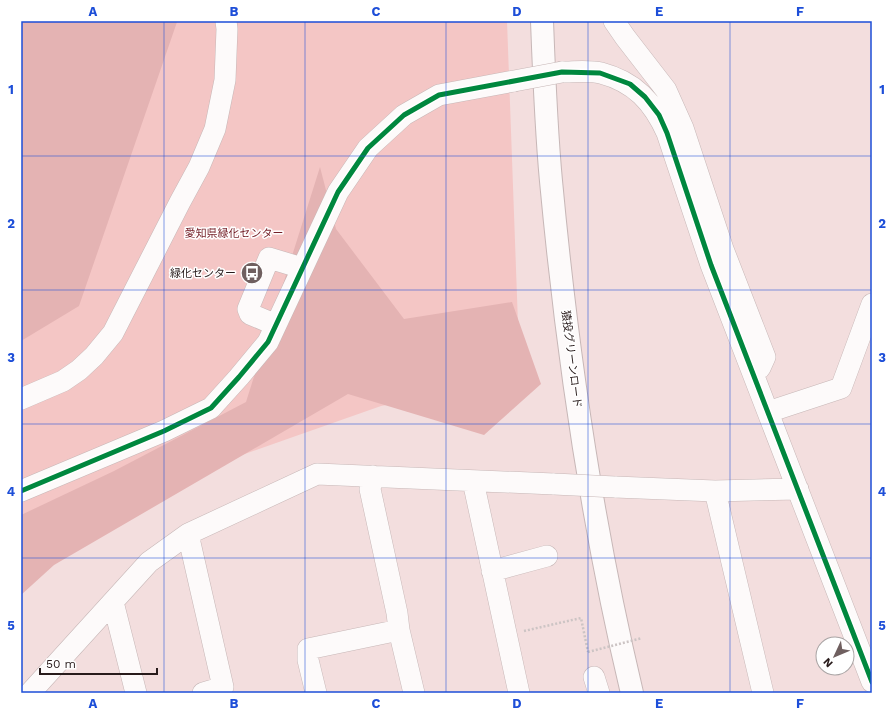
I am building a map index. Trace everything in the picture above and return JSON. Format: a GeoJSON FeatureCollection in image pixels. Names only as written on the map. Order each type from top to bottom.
{"type":"FeatureCollection","features":[{"type":"Feature","properties":{"kind":"main road","name":"猿投グリーンロード"},"geometry":{"type":"LineString","coordinates":[[542,21],[551,180],[583,448],[613,611],[632,693]]}},
{"type":"Feature","properties":{"kind":"street"},"geometry":{"type":"LineString","coordinates":[[21,399],[63,381],[79,370],[94,356],[113,333],[176,208],[199,167],[215,129],[225,80],[226,21]]}},
{"type":"Feature","properties":{"kind":"street"},"geometry":{"type":"LineString","coordinates":[[614,21],[666,90],[683,128],[723,249],[765,357],[760,368],[752,371]]}},
{"type":"Feature","properties":{"kind":"street"},"geometry":{"type":"LineString","coordinates":[[21,491],[164,431],[211,408],[268,342],[338,192],[368,148],[404,115],[440,95],[562,72],[600,73],[630,84],[645,97],[659,115],[667,132],[711,265],[872,682]]}},
{"type":"Feature","properties":{"kind":"street"},"geometry":{"type":"LineString","coordinates":[[276,325],[250,314],[248,309],[269,258],[302,268]]}},
{"type":"Feature","properties":{"kind":"street"},"geometry":{"type":"LineString","coordinates":[[768,412],[841,388],[872,304]]}},
{"type":"Feature","properties":{"kind":"street"},"geometry":{"type":"LineString","coordinates":[[30,693],[148,562],[188,534],[317,474],[715,491],[798,489]]}},
{"type":"Feature","properties":{"kind":"street"},"geometry":{"type":"LineString","coordinates":[[373,476],[370,489],[397,613],[399,630],[414,693]]}},
{"type":"Feature","properties":{"kind":"street"},"geometry":{"type":"LineString","coordinates":[[473,481],[519,693]]}},
{"type":"Feature","properties":{"kind":"street"},"geometry":{"type":"LineString","coordinates":[[715,491],[763,693]]}},
{"type":"Feature","properties":{"kind":"street"},"geometry":{"type":"LineString","coordinates":[[188,534],[223,686],[203,693]]}},
{"type":"Feature","properties":{"kind":"street"},"geometry":{"type":"LineString","coordinates":[[492,571],[546,556]]}},
{"type":"Feature","properties":{"kind":"street"},"geometry":{"type":"LineString","coordinates":[[113,602],[136,693]]}},
{"type":"Feature","properties":{"kind":"street"},"geometry":{"type":"LineString","coordinates":[[316,693],[308,660],[308,650],[399,630]]}},
{"type":"Feature","properties":{"kind":"path"},"geometry":{"type":"LineString","coordinates":[[507,635],[581,618],[588,652],[642,638]]}},
{"type":"Feature","properties":{"kind":"green space","name":"愛知県緑化センター"},"geometry":{"type":"Polygon","coordinates":[[[21,21],[507,21],[520,379],[381,406],[21,533],[21,21]]]}},
{"type":"Feature","properties":{"kind":"shaded area"},"geometry":{"type":"Polygon","coordinates":[[[21,21],[177,22],[79,306],[21,341],[21,21]]]}},
{"type":"Feature","properties":{"kind":"shaded area"},"geometry":{"type":"Polygon","coordinates":[[[320,167],[336,229],[404,319],[512,302],[541,384],[484,435],[348,394],[54,565],[21,595],[21,515],[114,471],[246,402],[320,167]]]}},
{"type":"Feature","properties":{"kind":"cycle path"},"geometry":{"type":"LineString","coordinates":[[21,491],[164,431],[211,408],[268,342],[338,192],[368,148],[404,115],[439,95],[562,72],[600,73],[630,84],[645,97],[659,115],[667,133],[711,265],[872,682]]}},
{"type":"Feature","properties":{"kind":"place","name":"緑化センター"},"geometry":{"type":"Point","coordinates":[252,273]}}]}
